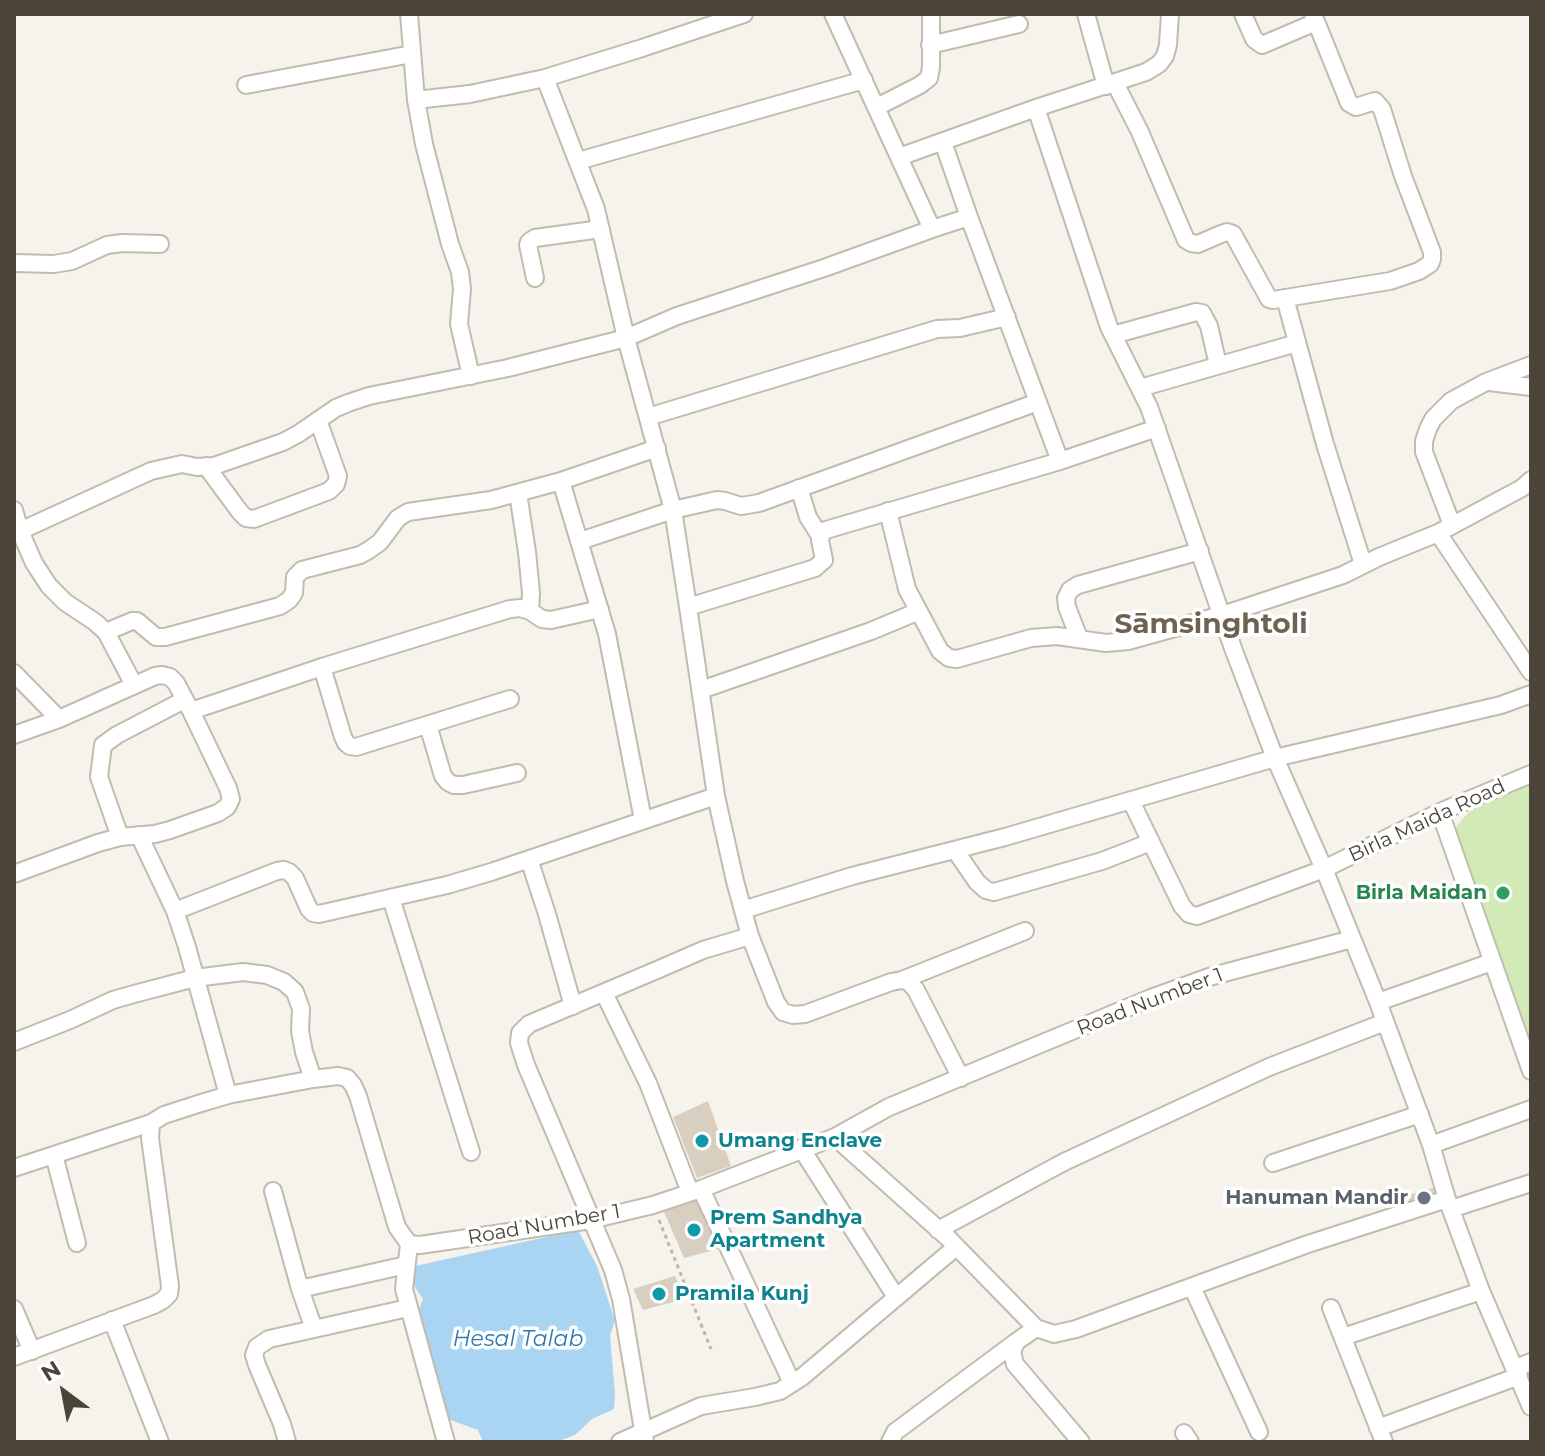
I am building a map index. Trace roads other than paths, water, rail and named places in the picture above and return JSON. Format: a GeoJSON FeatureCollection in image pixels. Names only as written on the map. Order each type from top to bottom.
{"type":"FeatureCollection","features":[{"type":"Feature","properties":{"kind":"street"},"geometry":{"type":"LineString","coordinates":[[409,14],[416,100],[427,158],[460,272],[459,324],[471,376]]}},
{"type":"Feature","properties":{"kind":"street"},"geometry":{"type":"LineString","coordinates":[[416,100],[470,94],[545,78],[744,14]]}},
{"type":"Feature","properties":{"kind":"street"},"geometry":{"type":"LineString","coordinates":[[833,14],[932,229]]}},
{"type":"Feature","properties":{"kind":"street"},"geometry":{"type":"LineString","coordinates":[[877,107],[929,78],[931,14]]}},
{"type":"Feature","properties":{"kind":"street"},"geometry":{"type":"LineString","coordinates":[[1086,14],[1111,84],[1140,132],[1186,240],[1198,244],[1227,232],[1233,234],[1266,296],[1273,300],[1390,281],[1426,268],[1432,259],[1432,252],[1382,109],[1375,101],[1356,107],[1349,103],[1315,18],[1262,45],[1254,39],[1243,14]]}},
{"type":"Feature","properties":{"kind":"street"},"geometry":{"type":"LineString","coordinates":[[899,157],[1146,72],[1165,56],[1170,14]]}},
{"type":"Feature","properties":{"kind":"street"},"geometry":{"type":"LineString","coordinates":[[930,45],[1019,24]]}},
{"type":"Feature","properties":{"kind":"street"},"geometry":{"type":"LineString","coordinates":[[246,85],[412,54]]}},
{"type":"Feature","properties":{"kind":"street"},"geometry":{"type":"LineString","coordinates":[[545,78],[596,209],[626,338],[673,510],[716,796],[750,936],[776,1002],[783,1012],[805,1014],[902,980],[1025,931]]}},
{"type":"Feature","properties":{"kind":"street"},"geometry":{"type":"LineString","coordinates":[[578,161],[864,80]]}},
{"type":"Feature","properties":{"kind":"street"},"geometry":{"type":"LineString","coordinates":[[1036,108],[1113,335],[1157,428],[1275,758],[1378,1002],[1481,1291],[1522,1369],[1531,1407]]}},
{"type":"Feature","properties":{"kind":"street"},"geometry":{"type":"LineString","coordinates":[[943,142],[1060,461]]}},
{"type":"Feature","properties":{"kind":"street"},"geometry":{"type":"LineString","coordinates":[[20,531],[151,471],[182,464],[214,466],[283,442],[336,408],[369,396],[522,365],[626,338],[677,316],[969,217]]}},
{"type":"Feature","properties":{"kind":"street"},"geometry":{"type":"LineString","coordinates":[[535,278],[529,242],[535,238],[601,229]]}},
{"type":"Feature","properties":{"kind":"street"},"geometry":{"type":"LineString","coordinates":[[14,263],[54,264],[72,261],[107,245],[160,244]]}},
{"type":"Feature","properties":{"kind":"street"},"geometry":{"type":"LineString","coordinates":[[1285,298],[1325,444],[1363,564]]}},
{"type":"Feature","properties":{"kind":"street"},"geometry":{"type":"LineString","coordinates":[[1113,335],[1196,312],[1202,313],[1207,319],[1218,365]]}},
{"type":"Feature","properties":{"kind":"street"},"geometry":{"type":"LineString","coordinates":[[648,417],[937,329],[960,328],[1007,317]]}},
{"type":"Feature","properties":{"kind":"street"},"geometry":{"type":"LineString","coordinates":[[1140,388],[1297,343]]}},
{"type":"Feature","properties":{"kind":"street"},"geometry":{"type":"LineString","coordinates":[[1531,365],[1486,382],[1451,401],[1433,419],[1424,441],[1424,452],[1445,529],[1531,672]]}},
{"type":"Feature","properties":{"kind":"street"},"geometry":{"type":"LineString","coordinates":[[1486,382],[1531,387]]}},
{"type":"Feature","properties":{"kind":"street"},"geometry":{"type":"LineString","coordinates":[[580,541],[673,510],[717,500],[749,506],[1038,402]]}},
{"type":"Feature","properties":{"kind":"street"},"geometry":{"type":"LineString","coordinates":[[206,466],[246,518],[254,519],[329,491],[336,484],[338,476],[318,420]]}},
{"type":"Feature","properties":{"kind":"street"},"geometry":{"type":"LineString","coordinates":[[820,536],[826,530],[1060,461],[1157,428]]}},
{"type":"Feature","properties":{"kind":"street"},"geometry":{"type":"LineString","coordinates":[[106,632],[137,621],[156,637],[165,637],[280,606],[294,593],[295,577],[302,570],[351,558],[369,550],[380,542],[398,518],[408,512],[466,505],[518,493],[657,448]]}},
{"type":"Feature","properties":{"kind":"street"},"geometry":{"type":"LineString","coordinates":[[888,511],[907,589],[940,651],[949,658],[957,659],[1031,638],[1057,636],[1106,643],[1128,641],[1222,615],[1343,575],[1445,529],[1522,488],[1531,480]]}},
{"type":"Feature","properties":{"kind":"street"},"geometry":{"type":"LineString","coordinates":[[561,481],[600,609],[643,820]]}},
{"type":"Feature","properties":{"kind":"street"},"geometry":{"type":"LineString","coordinates":[[688,607],[815,568],[824,560],[820,536],[808,517],[799,488]]}},
{"type":"Feature","properties":{"kind":"street"},"geometry":{"type":"LineString","coordinates":[[518,493],[527,552],[530,611]]}},
{"type":"Feature","properties":{"kind":"street"},"geometry":{"type":"LineString","coordinates":[[14,510],[34,563],[49,586],[65,602],[106,632],[134,685]]}},
{"type":"Feature","properties":{"kind":"street"},"geometry":{"type":"LineString","coordinates":[[1079,638],[1067,607],[1066,598],[1070,590],[1078,585],[1200,551]]}},
{"type":"Feature","properties":{"kind":"street"},"geometry":{"type":"LineString","coordinates":[[120,837],[99,777],[103,745],[117,735],[188,705],[510,609],[520,608],[551,620],[600,609]]}},
{"type":"Feature","properties":{"kind":"street"},"geometry":{"type":"LineString","coordinates":[[701,690],[871,631],[919,611]]}},
{"type":"Feature","properties":{"kind":"street"},"geometry":{"type":"LineString","coordinates":[[322,667],[343,737],[350,746],[356,747],[510,699]]}},
{"type":"Feature","properties":{"kind":"street"},"geometry":{"type":"LineString","coordinates":[[14,673],[59,719]]}},
{"type":"Feature","properties":{"kind":"street"},"geometry":{"type":"LineString","coordinates":[[14,735],[59,719],[134,685],[162,675],[170,677],[188,705],[231,799],[227,807],[218,813],[170,830],[98,843],[14,874]]}},
{"type":"Feature","properties":{"kind":"street"},"geometry":{"type":"LineString","coordinates":[[743,910],[852,876],[1131,801],[1275,758],[1501,705],[1531,694]]}},
{"type":"Feature","properties":{"kind":"street"},"geometry":{"type":"LineString","coordinates":[[428,725],[443,776],[448,782],[463,785],[517,773]]}},
{"type":"Feature","properties":{"kind":"street","name":"Birla Maida Road"},"geometry":{"type":"LineString","coordinates":[[1151,842],[1182,906],[1189,914],[1197,916],[1324,869],[1440,812],[1531,774]]}},
{"type":"Feature","properties":{"kind":"street"},"geometry":{"type":"LineString","coordinates":[[175,911],[284,870],[295,878],[313,913],[319,914],[447,885],[716,796]]}},
{"type":"Feature","properties":{"kind":"street"},"geometry":{"type":"LineString","coordinates":[[955,850],[977,882],[994,892],[1102,861],[1151,842],[1131,801]]}},
{"type":"Feature","properties":{"kind":"street"},"geometry":{"type":"LineString","coordinates":[[1440,812],[1531,1071]]}},
{"type":"Feature","properties":{"kind":"street"},"geometry":{"type":"LineString","coordinates":[[139,835],[175,911],[228,1095]]}},
{"type":"Feature","properties":{"kind":"street"},"geometry":{"type":"LineString","coordinates":[[529,859],[573,1006]]}},
{"type":"Feature","properties":{"kind":"street"},"geometry":{"type":"LineString","coordinates":[[391,898],[471,1152]]}},
{"type":"Feature","properties":{"kind":"street"},"geometry":{"type":"LineString","coordinates":[[644,1437],[621,1299],[613,1270],[526,1065],[519,1043],[520,1033],[529,1024],[703,950],[750,936]]}},
{"type":"Feature","properties":{"kind":"street","name":"Road Number 1"},"geometry":{"type":"LineString","coordinates":[[409,1244],[420,1245],[591,1220],[653,1205],[835,1137],[889,1107],[1151,998],[1209,977],[1352,939]]}},
{"type":"Feature","properties":{"kind":"street"},"geometry":{"type":"LineString","coordinates":[[1378,1002],[1492,962]]}},
{"type":"Feature","properties":{"kind":"street"},"geometry":{"type":"LineString","coordinates":[[14,1042],[113,1000],[195,978],[243,972],[267,975],[284,982],[295,992],[301,1009],[300,1031],[304,1052],[313,1079]]}},
{"type":"Feature","properties":{"kind":"street"},"geometry":{"type":"LineString","coordinates":[[902,980],[909,982],[916,990],[961,1078]]}},
{"type":"Feature","properties":{"kind":"street"},"geometry":{"type":"LineString","coordinates":[[604,993],[695,1190],[792,1383]]}},
{"type":"Feature","properties":{"kind":"street"},"geometry":{"type":"LineString","coordinates":[[938,1230],[1064,1162],[1269,1067],[1385,1022]]}},
{"type":"Feature","properties":{"kind":"street"},"geometry":{"type":"LineString","coordinates":[[14,1168],[228,1095],[313,1079],[347,1078],[358,1096],[397,1227],[409,1244],[404,1289],[446,1442]]}},
{"type":"Feature","properties":{"kind":"street"},"geometry":{"type":"LineString","coordinates":[[1431,1145],[1531,1109]]}},
{"type":"Feature","properties":{"kind":"street"},"geometry":{"type":"LineString","coordinates":[[1273,1163],[1420,1114]]}},
{"type":"Feature","properties":{"kind":"street"},"geometry":{"type":"LineString","coordinates":[[14,1357],[163,1300],[169,1294],[150,1138],[151,1123]]}},
{"type":"Feature","properties":{"kind":"street"},"geometry":{"type":"LineString","coordinates":[[835,1137],[956,1247],[1036,1328],[1054,1334],[1076,1329],[1305,1245],[1531,1183]]}},
{"type":"Feature","properties":{"kind":"street"},"geometry":{"type":"LineString","coordinates":[[801,1148],[896,1297]]}},
{"type":"Feature","properties":{"kind":"street"},"geometry":{"type":"LineString","coordinates":[[54,1155],[77,1243]]}},
{"type":"Feature","properties":{"kind":"street"},"geometry":{"type":"LineString","coordinates":[[273,1191],[314,1329]]}},
{"type":"Feature","properties":{"kind":"street"},"geometry":{"type":"LineString","coordinates":[[620,1442],[644,1437],[686,1411],[701,1406],[780,1391],[956,1247]]}},
{"type":"Feature","properties":{"kind":"street"},"geometry":{"type":"LineString","coordinates":[[300,1289],[406,1265]]}},
{"type":"Feature","properties":{"kind":"street"},"geometry":{"type":"LineString","coordinates":[[1192,1287],[1259,1432]]}},
{"type":"Feature","properties":{"kind":"street"},"geometry":{"type":"LineString","coordinates":[[1343,1337],[1481,1291]]}},
{"type":"Feature","properties":{"kind":"street"},"geometry":{"type":"LineString","coordinates":[[287,1442],[254,1355],[257,1347],[262,1342],[408,1308]]}},
{"type":"Feature","properties":{"kind":"street"},"geometry":{"type":"LineString","coordinates":[[1331,1308],[1381,1435],[1522,1369]]}},
{"type":"Feature","properties":{"kind":"street"},"geometry":{"type":"LineString","coordinates":[[14,1309],[32,1351]]}},
{"type":"Feature","properties":{"kind":"street"},"geometry":{"type":"LineString","coordinates":[[112,1320],[160,1442]]}},
{"type":"Feature","properties":{"kind":"street"},"geometry":{"type":"LineString","coordinates":[[890,1442],[895,1432],[1036,1328]]}},
{"type":"Feature","properties":{"kind":"street"},"geometry":{"type":"LineString","coordinates":[[1016,1342],[1012,1352],[1015,1364],[1081,1442]]}},
{"type":"Feature","properties":{"kind":"water","name":"Hesal Talab"},"geometry":{"type":"Polygon","coordinates":[[[578,1230],[597,1266],[615,1321],[610,1335],[614,1409],[592,1419],[575,1435],[556,1442],[483,1442],[478,1430],[442,1417],[416,1318],[423,1299],[412,1283],[415,1266],[578,1230]]]}},
{"type":"Feature","properties":{"kind":"place","name":"Birla Maidan"},"geometry":{"type":"Point","coordinates":[1503,893]}},
{"type":"Feature","properties":{"kind":"place","name":"Umang Enclave"},"geometry":{"type":"Point","coordinates":[702,1141]}},
{"type":"Feature","properties":{"kind":"place","name":"Hanuman Mandir"},"geometry":{"type":"Point","coordinates":[1424,1198]}},
{"type":"Feature","properties":{"kind":"place","name":"Prem Sandhya Apartment"},"geometry":{"type":"Point","coordinates":[694,1230]}},
{"type":"Feature","properties":{"kind":"place","name":"Pramila Kunj"},"geometry":{"type":"Point","coordinates":[659,1294]}},
{"type":"Feature","properties":{"kind":"district","name":"Sāmsinghtoli"},"geometry":{"type":"Point","coordinates":[1211,625]}}]}
